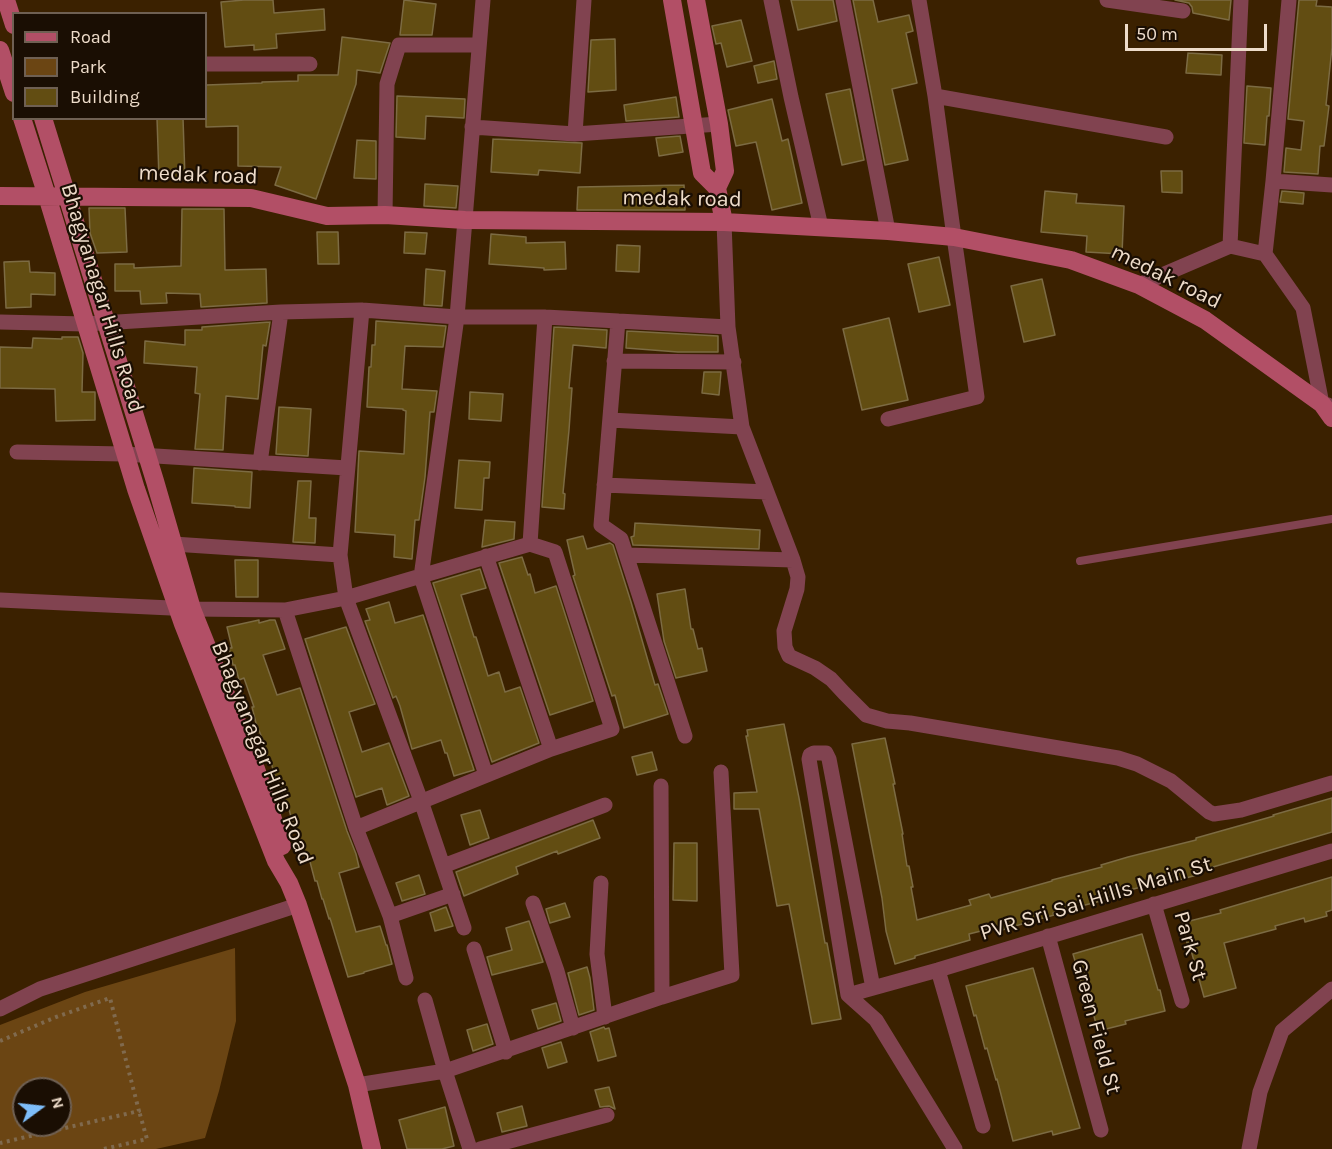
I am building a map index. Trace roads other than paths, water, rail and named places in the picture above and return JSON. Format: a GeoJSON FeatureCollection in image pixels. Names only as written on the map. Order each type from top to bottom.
{"type":"FeatureCollection","features":[{"type":"Feature","properties":{"kind":"street"},"geometry":{"type":"LineString","coordinates":[[6,0],[12,19]]}},
{"type":"Feature","properties":{"kind":"street"},"geometry":{"type":"LineString","coordinates":[[483,0],[457,316],[421,577],[486,775]]}},
{"type":"Feature","properties":{"kind":"street"},"geometry":{"type":"LineString","coordinates":[[575,134],[584,0]]}},
{"type":"Feature","properties":{"kind":"street"},"geometry":{"type":"LineString","coordinates":[[674,0],[702,172],[717,188],[724,222],[728,327],[742,427],[798,577],[797,589],[784,631],[785,647],[789,656],[815,668],[831,679],[866,714],[887,721],[1118,758],[1137,764],[1171,781],[1209,812],[1215,814],[1241,810],[1332,783]]}},
{"type":"Feature","properties":{"kind":"street"},"geometry":{"type":"LineString","coordinates":[[696,0],[719,124],[725,171],[717,188]]}},
{"type":"Feature","properties":{"kind":"street"},"geometry":{"type":"LineString","coordinates":[[771,0],[821,227]]}},
{"type":"Feature","properties":{"kind":"street"},"geometry":{"type":"LineString","coordinates":[[843,0],[888,231]]}},
{"type":"Feature","properties":{"kind":"street"},"geometry":{"type":"LineString","coordinates":[[888,419],[977,397],[935,96],[919,0]]}},
{"type":"Feature","properties":{"kind":"street"},"geometry":{"type":"LineString","coordinates":[[1107,0],[1183,11]]}},
{"type":"Feature","properties":{"kind":"street"},"geometry":{"type":"LineString","coordinates":[[1230,246],[1241,0]]}},
{"type":"Feature","properties":{"kind":"street"},"geometry":{"type":"LineString","coordinates":[[1289,0],[1265,254],[1303,308],[1329,409]]}},
{"type":"Feature","properties":{"kind":"street"},"geometry":{"type":"LineString","coordinates":[[385,215],[387,84],[399,45],[479,45]]}},
{"type":"Feature","properties":{"kind":"street"},"geometry":{"type":"LineString","coordinates":[[4,60],[12,86]]}},
{"type":"Feature","properties":{"kind":"street"},"geometry":{"type":"LineString","coordinates":[[207,64],[310,64]]}},
{"type":"Feature","properties":{"kind":"street"},"geometry":{"type":"LineString","coordinates":[[935,96],[1166,137]]}},
{"type":"Feature","properties":{"kind":"street","name":"Bhagyanagar Hills Road"},"geometry":{"type":"LineString","coordinates":[[23,120],[124,454],[185,608],[276,861],[298,904],[357,1084],[372,1149]]}},
{"type":"Feature","properties":{"kind":"street","name":"Bhagyanagar Hills Road"},"geometry":{"type":"LineString","coordinates":[[44,120],[173,544],[185,608]]}},
{"type":"Feature","properties":{"kind":"street"},"geometry":{"type":"LineString","coordinates":[[472,127],[575,134],[719,124]]}},
{"type":"Feature","properties":{"kind":"street"},"geometry":{"type":"LineString","coordinates":[[1273,181],[1332,181]]}},
{"type":"Feature","properties":{"kind":"street","name":"medak road"},"geometry":{"type":"LineString","coordinates":[[0,196],[251,198],[327,216],[385,215],[465,220],[724,222],[954,237],[1071,260],[1139,285],[1205,320],[1329,409]]}},
{"type":"Feature","properties":{"kind":"street"},"geometry":{"type":"LineString","coordinates":[[1139,285],[1230,246],[1265,254]]}},
{"type":"Feature","properties":{"kind":"street"},"geometry":{"type":"LineString","coordinates":[[0,322],[85,324],[281,312],[362,310],[728,327]]}},
{"type":"Feature","properties":{"kind":"street"},"geometry":{"type":"LineString","coordinates":[[362,310],[340,555],[346,598],[421,801],[464,928]]}},
{"type":"Feature","properties":{"kind":"street"},"geometry":{"type":"LineString","coordinates":[[260,463],[281,312]]}},
{"type":"Feature","properties":{"kind":"street"},"geometry":{"type":"LineString","coordinates":[[530,544],[545,317]]}},
{"type":"Feature","properties":{"kind":"street"},"geometry":{"type":"LineString","coordinates":[[618,321],[601,525],[621,539],[685,736]]}},
{"type":"Feature","properties":{"kind":"street"},"geometry":{"type":"LineString","coordinates":[[614,361],[734,362]]}},
{"type":"Feature","properties":{"kind":"street"},"geometry":{"type":"LineString","coordinates":[[610,420],[742,427]]}},
{"type":"Feature","properties":{"kind":"street"},"geometry":{"type":"LineString","coordinates":[[17,452],[147,455],[347,468]]}},
{"type":"Feature","properties":{"kind":"street"},"geometry":{"type":"LineString","coordinates":[[604,485],[767,492]]}},
{"type":"Feature","properties":{"kind":"street"},"geometry":{"type":"LineString","coordinates":[[173,544],[340,555]]}},
{"type":"Feature","properties":{"kind":"street"},"geometry":{"type":"LineString","coordinates":[[0,600],[285,610],[346,598],[530,544],[555,552],[612,729],[551,749],[356,828]]}},
{"type":"Feature","properties":{"kind":"street"},"geometry":{"type":"LineString","coordinates":[[627,555],[793,560]]}},
{"type":"Feature","properties":{"kind":"street"},"geometry":{"type":"LineString","coordinates":[[486,556],[551,749]]}},
{"type":"Feature","properties":{"kind":"street"},"geometry":{"type":"LineString","coordinates":[[285,610],[356,828],[390,916],[406,978]]}},
{"type":"Feature","properties":{"kind":"street"},"geometry":{"type":"LineString","coordinates":[[873,988],[829,759],[826,753],[814,753],[809,759],[848,994],[876,1020],[955,1149]]}},
{"type":"Feature","properties":{"kind":"street"},"geometry":{"type":"LineString","coordinates":[[357,1084],[445,1071],[732,975],[721,772]]}},
{"type":"Feature","properties":{"kind":"street"},"geometry":{"type":"LineString","coordinates":[[662,786],[662,998]]}},
{"type":"Feature","properties":{"kind":"street"},"geometry":{"type":"LineString","coordinates":[[443,867],[605,805]]}},
{"type":"Feature","properties":{"kind":"street","name":"PVR Sri Sai Hills Main St"},"geometry":{"type":"LineString","coordinates":[[848,994],[938,970],[1332,851]]}},
{"type":"Feature","properties":{"kind":"street"},"geometry":{"type":"LineString","coordinates":[[601,884],[597,954],[605,1017]]}},
{"type":"Feature","properties":{"kind":"street"},"geometry":{"type":"LineString","coordinates":[[390,916],[453,894]]}},
{"type":"Feature","properties":{"kind":"street"},"geometry":{"type":"LineString","coordinates":[[533,903],[573,1028]]}},
{"type":"Feature","properties":{"kind":"street"},"geometry":{"type":"LineString","coordinates":[[0,1010],[40,989],[298,904]]}},
{"type":"Feature","properties":{"kind":"street","name":"Park St"},"geometry":{"type":"LineString","coordinates":[[1154,904],[1182,1001]]}},
{"type":"Feature","properties":{"kind":"street","name":"Green Field St"},"geometry":{"type":"LineString","coordinates":[[1048,936],[1101,1130]]}},
{"type":"Feature","properties":{"kind":"street"},"geometry":{"type":"LineString","coordinates":[[474,949],[506,1052]]}},
{"type":"Feature","properties":{"kind":"street"},"geometry":{"type":"LineString","coordinates":[[938,970],[983,1126]]}},
{"type":"Feature","properties":{"kind":"street"},"geometry":{"type":"LineString","coordinates":[[1249,1149],[1260,1092],[1282,1031],[1332,989]]}},
{"type":"Feature","properties":{"kind":"street"},"geometry":{"type":"LineString","coordinates":[[424,1000],[470,1149]]}},
{"type":"Feature","properties":{"kind":"street"},"geometry":{"type":"LineString","coordinates":[[480,1149],[607,1115]]}},
{"type":"Feature","properties":{"kind":"lane"},"geometry":{"type":"LineString","coordinates":[[1080,561],[1332,519]]}}]}
